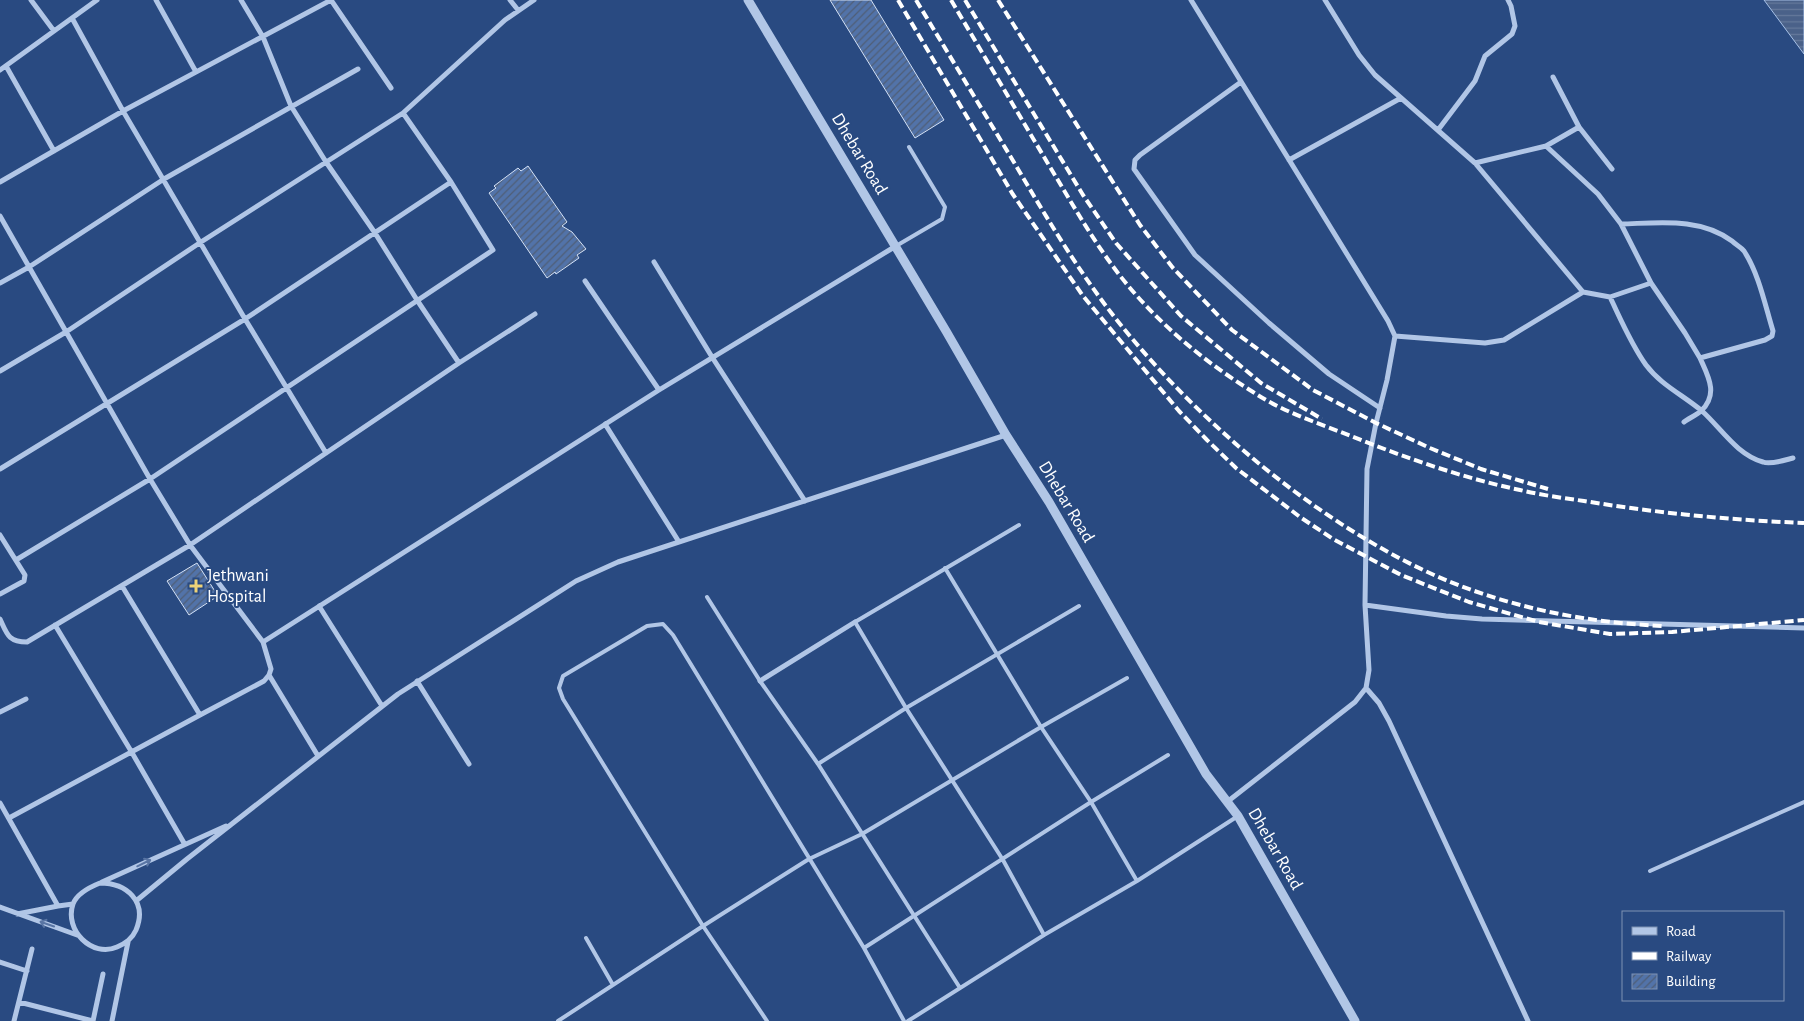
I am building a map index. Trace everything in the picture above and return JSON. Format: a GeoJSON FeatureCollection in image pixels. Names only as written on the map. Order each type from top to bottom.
{"type":"FeatureCollection","features":[{"type":"Feature","properties":{"kind":"street"},"geometry":{"type":"LineString","coordinates":[[31,0],[54,32]]}},
{"type":"Feature","properties":{"kind":"street"},"geometry":{"type":"LineString","coordinates":[[0,70],[97,0]]}},
{"type":"Feature","properties":{"kind":"street"},"geometry":{"type":"LineString","coordinates":[[156,0],[196,72]]}},
{"type":"Feature","properties":{"kind":"street"},"geometry":{"type":"LineString","coordinates":[[241,0],[263,37],[291,106],[459,363]]}},
{"type":"Feature","properties":{"kind":"street"},"geometry":{"type":"LineString","coordinates":[[0,182],[123,111],[331,0],[391,88]]}},
{"type":"Feature","properties":{"kind":"street"},"geometry":{"type":"LineString","coordinates":[[510,0],[518,10]]}},
{"type":"Feature","properties":{"kind":"street"},"geometry":{"type":"LineString","coordinates":[[0,371],[66,332],[201,242],[403,112],[505,20],[534,0]]}},
{"type":"Feature","properties":{"kind":"street","name":"Dhebar Road"},"geometry":{"type":"LineString","coordinates":[[748,0],[896,246],[1006,435],[1049,502],[1206,774],[1238,816],[1355,1021]]}},
{"type":"Feature","properties":{"kind":"street"},"geometry":{"type":"LineString","coordinates":[[1191,0],[1388,321],[1395,336],[1367,469],[1365,605],[1369,670],[1366,688],[1355,702],[1227,802]]}},
{"type":"Feature","properties":{"kind":"street"},"geometry":{"type":"LineString","coordinates":[[1325,0],[1370,68],[1475,163],[1582,292],[1610,297],[1651,283]]}},
{"type":"Feature","properties":{"kind":"street"},"geometry":{"type":"LineString","coordinates":[[1438,130],[1474,81],[1485,56],[1512,34],[1515,26],[1512,6],[1508,0]]}},
{"type":"Feature","properties":{"kind":"street"},"geometry":{"type":"LineString","coordinates":[[72,18],[123,111],[201,242],[244,319],[326,453]]}},
{"type":"Feature","properties":{"kind":"street"},"geometry":{"type":"LineString","coordinates":[[6,66],[54,151]]}},
{"type":"Feature","properties":{"kind":"street"},"geometry":{"type":"LineString","coordinates":[[0,283],[29,267],[164,179],[358,69]]}},
{"type":"Feature","properties":{"kind":"street"},"geometry":{"type":"LineString","coordinates":[[1553,77],[1578,127],[1612,169]]}},
{"type":"Feature","properties":{"kind":"street"},"geometry":{"type":"LineString","coordinates":[[1241,82],[1140,155],[1135,160],[1134,169],[1195,255],[1269,323],[1329,374],[1380,408]]}},
{"type":"Feature","properties":{"kind":"street"},"geometry":{"type":"LineString","coordinates":[[1289,160],[1401,98]]}},
{"type":"Feature","properties":{"kind":"street"},"geometry":{"type":"LineString","coordinates":[[16,560],[150,479],[493,250],[451,182],[403,112]]}},
{"type":"Feature","properties":{"kind":"street"},"geometry":{"type":"LineString","coordinates":[[1475,163],[1546,146],[1578,127]]}},
{"type":"Feature","properties":{"kind":"street"},"geometry":{"type":"LineString","coordinates":[[1546,146],[1598,194],[1621,224],[1651,283],[1700,358],[1711,386],[1711,394],[1702,411],[1684,422]]}},
{"type":"Feature","properties":{"kind":"street"},"geometry":{"type":"LineString","coordinates":[[0,469],[244,319],[451,182]]}},
{"type":"Feature","properties":{"kind":"street"},"geometry":{"type":"LineString","coordinates":[[0,216],[150,479],[190,544],[262,642],[272,669],[264,681],[9,818]]}},
{"type":"Feature","properties":{"kind":"street"},"geometry":{"type":"LineString","coordinates":[[1621,224],[1684,223],[1703,227],[1726,237],[1742,249],[1750,262],[1773,331],[1772,336],[1765,340],[1700,358]]}},
{"type":"Feature","properties":{"kind":"street"},"geometry":{"type":"LineString","coordinates":[[262,642],[659,390],[896,246]]}},
{"type":"Feature","properties":{"kind":"street"},"geometry":{"type":"LineString","coordinates":[[654,262],[712,357],[805,501]]}},
{"type":"Feature","properties":{"kind":"street"},"geometry":{"type":"LineString","coordinates":[[585,281],[659,390]]}},
{"type":"Feature","properties":{"kind":"street"},"geometry":{"type":"LineString","coordinates":[[1395,336],[1485,343],[1504,340],[1582,292]]}},
{"type":"Feature","properties":{"kind":"street"},"geometry":{"type":"LineString","coordinates":[[1610,297],[1632,343],[1646,365],[1660,380],[1702,411],[1742,451],[1753,458],[1764,463],[1793,458]]}},
{"type":"Feature","properties":{"kind":"street"},"geometry":{"type":"LineString","coordinates":[[0,619],[9,638],[17,642],[27,642],[54,624],[122,586],[190,544],[459,363],[536,314]]}},
{"type":"Feature","properties":{"kind":"street"},"geometry":{"type":"LineString","coordinates":[[605,424],[679,542]]}},
{"type":"Feature","properties":{"kind":"street"},"geometry":{"type":"LineString","coordinates":[[136,902],[234,822],[382,706],[417,681],[576,581],[618,562],[1006,435]]}},
{"type":"Feature","properties":{"kind":"street"},"geometry":{"type":"LineString","coordinates":[[0,535],[25,575],[24,581],[0,594]]}},
{"type":"Feature","properties":{"kind":"street"},"geometry":{"type":"LineString","coordinates":[[122,586],[200,715]]}},
{"type":"Feature","properties":{"kind":"street"},"geometry":{"type":"LineString","coordinates":[[1365,605],[1446,616],[1482,618],[1804,628]]}},
{"type":"Feature","properties":{"kind":"street"},"geometry":{"type":"LineString","coordinates":[[319,606],[382,706]]}},
{"type":"Feature","properties":{"kind":"street"},"geometry":{"type":"LineString","coordinates":[[760,680],[855,622]]}},
{"type":"Feature","properties":{"kind":"street"},"geometry":{"type":"LineString","coordinates":[[54,624],[131,751],[184,844]]}},
{"type":"Feature","properties":{"kind":"street"},"geometry":{"type":"LineString","coordinates":[[269,675],[318,756]]}},
{"type":"Feature","properties":{"kind":"street"},"geometry":{"type":"LineString","coordinates":[[417,681],[469,764]]}},
{"type":"Feature","properties":{"kind":"street"},"geometry":{"type":"LineString","coordinates":[[1366,688],[1379,703],[1389,721],[1528,1021]]}},
{"type":"Feature","properties":{"kind":"street"},"geometry":{"type":"LineString","coordinates":[[0,712],[26,699]]}},
{"type":"Feature","properties":{"kind":"street"},"geometry":{"type":"LineString","coordinates":[[0,803],[58,906]]}},
{"type":"Feature","properties":{"kind":"street"},"geometry":{"type":"LineString","coordinates":[[100,883],[113,883],[125,888],[136,902],[139,910],[139,923],[134,935],[128,942],[112,949],[99,949],[86,944],[77,934],[72,923],[73,904],[87,888],[234,822]]}},
{"type":"Feature","properties":{"kind":"street"},"geometry":{"type":"LineString","coordinates":[[16,914],[73,904]]}},
{"type":"Feature","properties":{"kind":"street"},"geometry":{"type":"LineString","coordinates":[[0,907],[77,934]]}},
{"type":"Feature","properties":{"kind":"street"},"geometry":{"type":"LineString","coordinates":[[112,1021],[128,942]]}},
{"type":"Feature","properties":{"kind":"street"},"geometry":{"type":"LineString","coordinates":[[14,1021],[32,948]]}},
{"type":"Feature","properties":{"kind":"street"},"geometry":{"type":"LineString","coordinates":[[0,962],[27,971]]}},
{"type":"Feature","properties":{"kind":"street"},"geometry":{"type":"LineString","coordinates":[[19,1002],[93,1021],[103,974]]}},
{"type":"Feature","properties":{"kind":"lane"},"geometry":{"type":"LineString","coordinates":[[896,246],[942,219],[945,207],[909,147]]}},
{"type":"Feature","properties":{"kind":"lane"},"geometry":{"type":"LineString","coordinates":[[1019,526],[855,622],[906,708],[1003,860],[1044,935]]}},
{"type":"Feature","properties":{"kind":"lane"},"geometry":{"type":"LineString","coordinates":[[945,568],[1041,726],[1091,802],[1137,881]]}},
{"type":"Feature","properties":{"kind":"lane"},"geometry":{"type":"LineString","coordinates":[[707,596],[760,680],[818,764],[960,988]]}},
{"type":"Feature","properties":{"kind":"lane"},"geometry":{"type":"LineString","coordinates":[[818,764],[906,708],[1079,606]]}},
{"type":"Feature","properties":{"kind":"lane"},"geometry":{"type":"LineString","coordinates":[[767,1021],[703,926],[563,699],[559,688],[563,676],[647,626],[663,624],[673,636],[864,948],[906,1021],[1044,935],[1137,881],[1238,816]]}},
{"type":"Feature","properties":{"kind":"lane"},"geometry":{"type":"LineString","coordinates":[[558,1021],[809,859],[862,834],[1041,726],[1127,678]]}},
{"type":"Feature","properties":{"kind":"lane"},"geometry":{"type":"LineString","coordinates":[[864,948],[1091,802],[1168,755]]}},
{"type":"Feature","properties":{"kind":"lane"},"geometry":{"type":"LineString","coordinates":[[1650,871],[1804,802]]}},
{"type":"Feature","properties":{"kind":"lane"},"geometry":{"type":"LineString","coordinates":[[586,938],[613,985]]}},
{"type":"Feature","properties":{"kind":"water"},"geometry":{"type":"Polygon","coordinates":[[[1764,0],[1804,0],[1804,54],[1764,0]]]}},
{"type":"Feature","properties":{"kind":"building"},"geometry":{"type":"Polygon","coordinates":[[[830,0],[871,0],[944,120],[915,138],[830,0]]]}},
{"type":"Feature","properties":{"kind":"building"},"geometry":{"type":"Polygon","coordinates":[[[528,166],[567,222],[562,226],[572,232],[586,249],[577,255],[579,258],[547,278],[489,193],[496,188],[494,186],[518,168],[521,171],[528,166]]]}},
{"type":"Feature","properties":{"kind":"building"},"geometry":{"type":"Polygon","coordinates":[[[197,563],[218,596],[189,615],[167,581],[197,563]]]}},
{"type":"Feature","properties":{"kind":"railway"},"geometry":{"type":"LineString","coordinates":[[898,0],[1012,193],[1083,296],[1179,411],[1207,440],[1236,468],[1300,517],[1333,539],[1401,575],[1469,602],[1539,622],[1610,634],[1672,632],[1804,620]]}},
{"type":"Feature","properties":{"kind":"railway"},"geometry":{"type":"LineString","coordinates":[[916,0],[1056,232],[1103,302],[1136,344],[1174,385],[1215,425],[1259,463],[1304,499],[1352,531],[1400,558],[1448,581],[1500,599],[1554,613],[1609,622],[1664,626]]}},
{"type":"Feature","properties":{"kind":"railway"},"geometry":{"type":"LineString","coordinates":[[951,0],[1078,214],[1124,281],[1163,323],[1192,348],[1237,382],[1264,399],[1301,417],[1393,452],[1435,467],[1499,485],[1544,495],[1639,509],[1721,518],[1804,523]]}},
{"type":"Feature","properties":{"kind":"railway"},"geometry":{"type":"LineString","coordinates":[[965,0],[1083,195],[1116,243],[1181,316],[1261,383],[1322,419]]}},
{"type":"Feature","properties":{"kind":"railway"},"geometry":{"type":"LineString","coordinates":[[998,0],[1140,225],[1173,268],[1232,330],[1313,390],[1376,423],[1481,469],[1548,489]]}},
{"type":"Feature","properties":{"kind":"place","name":"Jethwani Hospital"},"geometry":{"type":"Point","coordinates":[196,586]}}]}
